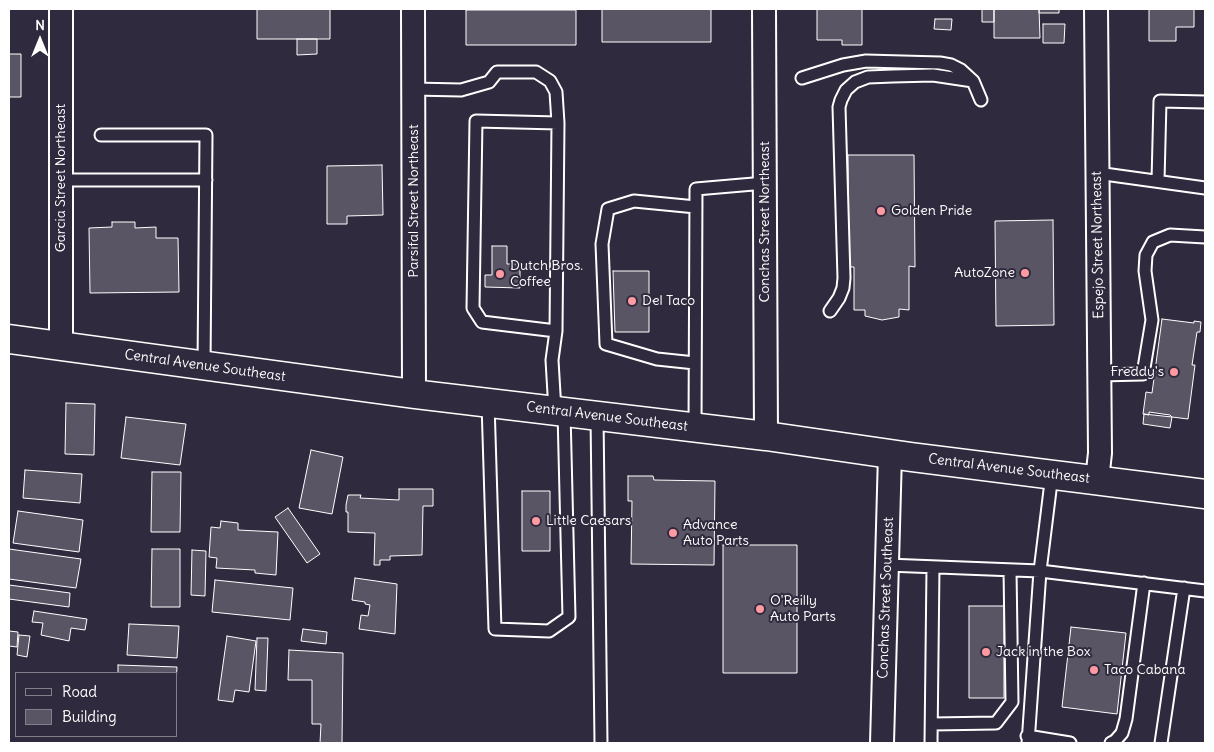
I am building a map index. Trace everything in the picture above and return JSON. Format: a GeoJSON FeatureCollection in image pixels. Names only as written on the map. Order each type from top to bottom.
{"type":"FeatureCollection","features":[{"type":"Feature","properties":{"kind":"main road","name":"Central Avenue Southeast"},"geometry":{"type":"LineString","coordinates":[[9,339],[414,394],[695,427],[1205,494]]}},
{"type":"Feature","properties":{"kind":"street","name":"Garcia Street Northeast"},"geometry":{"type":"LineString","coordinates":[[61,9],[61,347]]}},
{"type":"Feature","properties":{"kind":"street","name":"Parsifal Street Northeast"},"geometry":{"type":"LineString","coordinates":[[413,9],[414,394]]}},
{"type":"Feature","properties":{"kind":"street","name":"Conchas Street Northeast"},"geometry":{"type":"LineString","coordinates":[[764,9],[766,436]]}},
{"type":"Feature","properties":{"kind":"street","name":"Espejo Street Northeast"},"geometry":{"type":"LineString","coordinates":[[1096,9],[1100,452],[1097,480]]}},
{"type":"Feature","properties":{"kind":"street","name":"Conchas Street Southeast"},"geometry":{"type":"LineString","coordinates":[[882,743],[890,454]]}},
{"type":"Feature","properties":{"kind":"lane"},"geometry":{"type":"LineString","coordinates":[[802,78],[858,62],[934,62],[951,65],[960,70],[973,81],[981,100]]}},
{"type":"Feature","properties":{"kind":"lane"},"geometry":{"type":"LineString","coordinates":[[413,90],[461,90],[489,82],[498,72],[536,72],[550,81],[556,92],[558,123],[556,330],[552,360],[559,411],[569,617],[548,631],[495,629],[488,403]]}},
{"type":"Feature","properties":{"kind":"lane"},"geometry":{"type":"LineString","coordinates":[[830,311],[841,293],[844,278],[839,107],[846,90],[854,82],[868,77],[933,75],[973,81]]}},
{"type":"Feature","properties":{"kind":"lane"},"geometry":{"type":"LineString","coordinates":[[1158,181],[1160,101],[1205,102]]}},
{"type":"Feature","properties":{"kind":"lane"},"geometry":{"type":"LineString","coordinates":[[556,330],[482,322],[473,308],[476,121],[558,123]]}},
{"type":"Feature","properties":{"kind":"lane"},"geometry":{"type":"LineString","coordinates":[[101,136],[206,135],[204,366]]}},
{"type":"Feature","properties":{"kind":"lane"},"geometry":{"type":"LineString","coordinates":[[1097,173],[1205,188]]}},
{"type":"Feature","properties":{"kind":"lane"},"geometry":{"type":"LineString","coordinates":[[61,180],[206,180]]}},
{"type":"Feature","properties":{"kind":"lane"},"geometry":{"type":"LineString","coordinates":[[695,427],[696,189],[765,183]]}},
{"type":"Feature","properties":{"kind":"lane"},"geometry":{"type":"LineString","coordinates":[[695,363],[657,359],[606,344],[602,244],[608,208],[634,201],[696,208]]}},
{"type":"Feature","properties":{"kind":"lane"},"geometry":{"type":"LineString","coordinates":[[1099,376],[1143,374],[1152,320],[1145,271],[1146,254],[1153,242],[1170,235],[1205,237]]}},
{"type":"Feature","properties":{"kind":"lane"},"geometry":{"type":"LineString","coordinates":[[597,416],[601,743]]}},
{"type":"Feature","properties":{"kind":"lane"},"geometry":{"type":"LineString","coordinates":[[1052,474],[1040,571],[1028,739],[1070,743]]}},
{"type":"Feature","properties":{"kind":"lane"},"geometry":{"type":"LineString","coordinates":[[887,565],[1040,571],[1205,590]]}},
{"type":"Feature","properties":{"kind":"lane"},"geometry":{"type":"LineString","coordinates":[[932,743],[933,567]]}},
{"type":"Feature","properties":{"kind":"lane"},"geometry":{"type":"LineString","coordinates":[[932,724],[996,723],[1012,702],[1010,570]]}},
{"type":"Feature","properties":{"kind":"lane"},"geometry":{"type":"LineString","coordinates":[[1111,743],[1116,741],[1122,733],[1126,719],[1144,583]]}},
{"type":"Feature","properties":{"kind":"lane"},"geometry":{"type":"LineString","coordinates":[[1161,743],[1184,588]]}},
{"type":"Feature","properties":{"kind":"building"},"geometry":{"type":"Polygon","coordinates":[[[257,9],[330,9],[330,39],[257,39],[257,9]]]}},
{"type":"Feature","properties":{"kind":"building"},"geometry":{"type":"Polygon","coordinates":[[[602,9],[711,9],[711,42],[602,42],[602,9]]]}},
{"type":"Feature","properties":{"kind":"building"},"geometry":{"type":"Polygon","coordinates":[[[817,9],[862,9],[862,45],[842,45],[842,40],[817,40],[817,9]]]}},
{"type":"Feature","properties":{"kind":"building"},"geometry":{"type":"Polygon","coordinates":[[[982,9],[994,9],[994,22],[982,22],[982,9]]]}},
{"type":"Feature","properties":{"kind":"building"},"geometry":{"type":"Polygon","coordinates":[[[994,9],[1039,9],[1040,38],[994,38],[994,9]]]}},
{"type":"Feature","properties":{"kind":"building"},"geometry":{"type":"Polygon","coordinates":[[[1039,9],[1059,9],[1059,13],[1039,13],[1039,9]]]}},
{"type":"Feature","properties":{"kind":"building"},"geometry":{"type":"Polygon","coordinates":[[[1149,9],[1194,9],[1194,27],[1176,27],[1176,41],[1149,41],[1149,9]]]}},
{"type":"Feature","properties":{"kind":"building"},"geometry":{"type":"Polygon","coordinates":[[[466,10],[576,10],[576,45],[466,45],[466,10]]]}},
{"type":"Feature","properties":{"kind":"building"},"geometry":{"type":"Polygon","coordinates":[[[935,19],[952,19],[951,30],[934,29],[935,19]]]}},
{"type":"Feature","properties":{"kind":"building"},"geometry":{"type":"Polygon","coordinates":[[[1043,24],[1065,24],[1064,43],[1043,43],[1043,24]]]}},
{"type":"Feature","properties":{"kind":"building"},"geometry":{"type":"Polygon","coordinates":[[[297,39],[317,39],[317,54],[297,55],[297,39]]]}},
{"type":"Feature","properties":{"kind":"building"},"geometry":{"type":"Polygon","coordinates":[[[9,54],[21,54],[21,97],[9,97],[9,54]]]}},
{"type":"Feature","properties":{"kind":"building","name":"Golden Pride"},"geometry":{"type":"Polygon","coordinates":[[[848,155],[914,155],[915,267],[909,266],[909,310],[899,309],[899,317],[882,320],[865,316],[865,310],[854,310],[854,267],[849,267],[848,155]]]}},
{"type":"Feature","properties":{"kind":"building"},"geometry":{"type":"Polygon","coordinates":[[[382,165],[383,215],[347,216],[347,224],[327,224],[327,166],[382,165]]]}},
{"type":"Feature","properties":{"kind":"building","name":"AutoZone"},"geometry":{"type":"Polygon","coordinates":[[[1053,220],[1054,325],[996,326],[995,221],[1053,220]]]}},
{"type":"Feature","properties":{"kind":"building"},"geometry":{"type":"Polygon","coordinates":[[[112,222],[135,222],[135,228],[156,227],[156,238],[178,238],[179,292],[90,293],[89,228],[112,227],[112,222]]]}},
{"type":"Feature","properties":{"kind":"building"},"geometry":{"type":"Polygon","coordinates":[[[492,246],[507,246],[507,264],[520,264],[520,288],[485,287],[485,275],[492,275],[492,246]]]}},
{"type":"Feature","properties":{"kind":"building","name":"Del Taco"},"geometry":{"type":"Polygon","coordinates":[[[613,271],[649,271],[649,332],[615,332],[613,271]]]}},
{"type":"Feature","properties":{"kind":"building"},"geometry":{"type":"Polygon","coordinates":[[[1162,319],[1194,323],[1194,321],[1201,322],[1200,332],[1197,332],[1192,365],[1195,365],[1188,419],[1149,412],[1149,415],[1143,414],[1146,392],[1152,393],[1162,319]]]}},
{"type":"Feature","properties":{"kind":"building"},"geometry":{"type":"Polygon","coordinates":[[[66,403],[95,404],[94,455],[65,454],[66,403]]]}},
{"type":"Feature","properties":{"kind":"building"},"geometry":{"type":"Polygon","coordinates":[[[1144,414],[1172,417],[1170,428],[1143,424],[1144,414]]]}},
{"type":"Feature","properties":{"kind":"building"},"geometry":{"type":"Polygon","coordinates":[[[126,417],[186,424],[180,465],[121,458],[126,417]]]}},
{"type":"Feature","properties":{"kind":"building"},"geometry":{"type":"Polygon","coordinates":[[[311,450],[343,457],[332,514],[299,508],[311,450]]]}},
{"type":"Feature","properties":{"kind":"building"},"geometry":{"type":"Polygon","coordinates":[[[25,470],[82,474],[80,503],[23,498],[25,470]]]}},
{"type":"Feature","properties":{"kind":"building"},"geometry":{"type":"Polygon","coordinates":[[[152,472],[181,472],[180,532],[151,532],[152,472]]]}},
{"type":"Feature","properties":{"kind":"building","name":"Advance Auto Parts"},"geometry":{"type":"Polygon","coordinates":[[[628,476],[653,476],[654,480],[715,481],[714,565],[631,564],[632,501],[628,501],[628,476]]]}},
{"type":"Feature","properties":{"kind":"building"},"geometry":{"type":"Polygon","coordinates":[[[399,489],[433,489],[433,506],[423,506],[422,555],[390,556],[390,560],[380,560],[380,565],[374,565],[375,533],[348,532],[346,505],[348,495],[361,495],[360,498],[399,500],[399,489]]]}},
{"type":"Feature","properties":{"kind":"building","name":"Little Caesars"},"geometry":{"type":"Polygon","coordinates":[[[522,491],[550,491],[550,551],[522,551],[522,491]]]}},
{"type":"Feature","properties":{"kind":"building"},"geometry":{"type":"Polygon","coordinates":[[[288,508],[320,554],[307,563],[275,517],[288,508]]]}},
{"type":"Feature","properties":{"kind":"building"},"geometry":{"type":"Polygon","coordinates":[[[18,511],[83,520],[79,552],[13,543],[18,511]]]}},
{"type":"Feature","properties":{"kind":"building"},"geometry":{"type":"Polygon","coordinates":[[[221,521],[238,523],[238,530],[278,532],[276,575],[255,573],[255,570],[216,568],[217,558],[209,557],[211,527],[220,528],[221,521]]]}},
{"type":"Feature","properties":{"kind":"building","name":"O'Reilly Auto Parts"},"geometry":{"type":"Polygon","coordinates":[[[723,545],[797,545],[797,673],[723,673],[723,545]]]}},
{"type":"Feature","properties":{"kind":"building"},"geometry":{"type":"Polygon","coordinates":[[[9,549],[81,559],[76,588],[9,579],[9,549]]]}},
{"type":"Feature","properties":{"kind":"building"},"geometry":{"type":"Polygon","coordinates":[[[152,549],[180,549],[180,607],[151,607],[152,549]]]}},
{"type":"Feature","properties":{"kind":"building"},"geometry":{"type":"Polygon","coordinates":[[[192,550],[206,551],[205,596],[191,595],[192,550]]]}},
{"type":"Feature","properties":{"kind":"building"},"geometry":{"type":"Polygon","coordinates":[[[355,578],[397,584],[395,634],[359,629],[361,615],[368,616],[370,605],[365,604],[365,602],[352,600],[355,578]]]}},
{"type":"Feature","properties":{"kind":"building"},"geometry":{"type":"Polygon","coordinates":[[[215,580],[293,588],[290,620],[212,612],[215,580]]]}},
{"type":"Feature","properties":{"kind":"building"},"geometry":{"type":"Polygon","coordinates":[[[9,585],[70,593],[69,607],[9,599],[9,585]]]}},
{"type":"Feature","properties":{"kind":"building","name":"Jack in the Box"},"geometry":{"type":"Polygon","coordinates":[[[969,606],[1004,606],[1004,698],[969,698],[969,606]]]}},
{"type":"Feature","properties":{"kind":"building"},"geometry":{"type":"Polygon","coordinates":[[[34,611],[87,619],[85,630],[71,628],[69,641],[41,635],[43,623],[32,622],[34,611]]]}},
{"type":"Feature","properties":{"kind":"building"},"geometry":{"type":"Polygon","coordinates":[[[129,624],[179,626],[177,658],[127,655],[129,624]]]}},
{"type":"Feature","properties":{"kind":"building","name":"Taco Cabana"},"geometry":{"type":"Polygon","coordinates":[[[1071,627],[1126,633],[1117,714],[1062,707],[1071,627]]]}},
{"type":"Feature","properties":{"kind":"building"},"geometry":{"type":"Polygon","coordinates":[[[303,629],[327,632],[326,644],[301,641],[303,629]]]}},
{"type":"Feature","properties":{"kind":"building"},"geometry":{"type":"Polygon","coordinates":[[[9,631],[18,632],[17,647],[9,646],[9,631]]]}},
{"type":"Feature","properties":{"kind":"building"},"geometry":{"type":"Polygon","coordinates":[[[19,635],[30,636],[27,657],[17,655],[19,635]]]}},
{"type":"Feature","properties":{"kind":"building"},"geometry":{"type":"Polygon","coordinates":[[[227,636],[256,641],[249,692],[235,690],[233,702],[218,700],[227,636]]]}},
{"type":"Feature","properties":{"kind":"building"},"geometry":{"type":"Polygon","coordinates":[[[257,638],[268,638],[266,691],[255,690],[257,638]]]}},
{"type":"Feature","properties":{"kind":"building"},"geometry":{"type":"Polygon","coordinates":[[[289,650],[343,653],[342,743],[320,743],[321,724],[312,724],[312,680],[288,680],[289,650]]]}},
{"type":"Feature","properties":{"kind":"building"},"geometry":{"type":"Polygon","coordinates":[[[118,665],[177,667],[177,672],[118,672],[118,665]]]}},
{"type":"Feature","properties":{"kind":"place","name":"Golden Pride"},"geometry":{"type":"Point","coordinates":[881,211]}},
{"type":"Feature","properties":{"kind":"place","name":"AutoZone"},"geometry":{"type":"Point","coordinates":[1025,273]}},
{"type":"Feature","properties":{"kind":"place","name":"Dutch Bros. Coffee"},"geometry":{"type":"Point","coordinates":[500,274]}},
{"type":"Feature","properties":{"kind":"place","name":"Del Taco"},"geometry":{"type":"Point","coordinates":[632,301]}},
{"type":"Feature","properties":{"kind":"place","name":"Freddy's"},"geometry":{"type":"Point","coordinates":[1174,372]}},
{"type":"Feature","properties":{"kind":"place","name":"Little Caesars"},"geometry":{"type":"Point","coordinates":[536,521]}},
{"type":"Feature","properties":{"kind":"place","name":"Advance Auto Parts"},"geometry":{"type":"Point","coordinates":[673,533]}},
{"type":"Feature","properties":{"kind":"place","name":"O'Reilly Auto Parts"},"geometry":{"type":"Point","coordinates":[760,609]}},
{"type":"Feature","properties":{"kind":"place","name":"Jack in the Box"},"geometry":{"type":"Point","coordinates":[986,652]}},
{"type":"Feature","properties":{"kind":"place","name":"Taco Cabana"},"geometry":{"type":"Point","coordinates":[1094,670]}}]}
